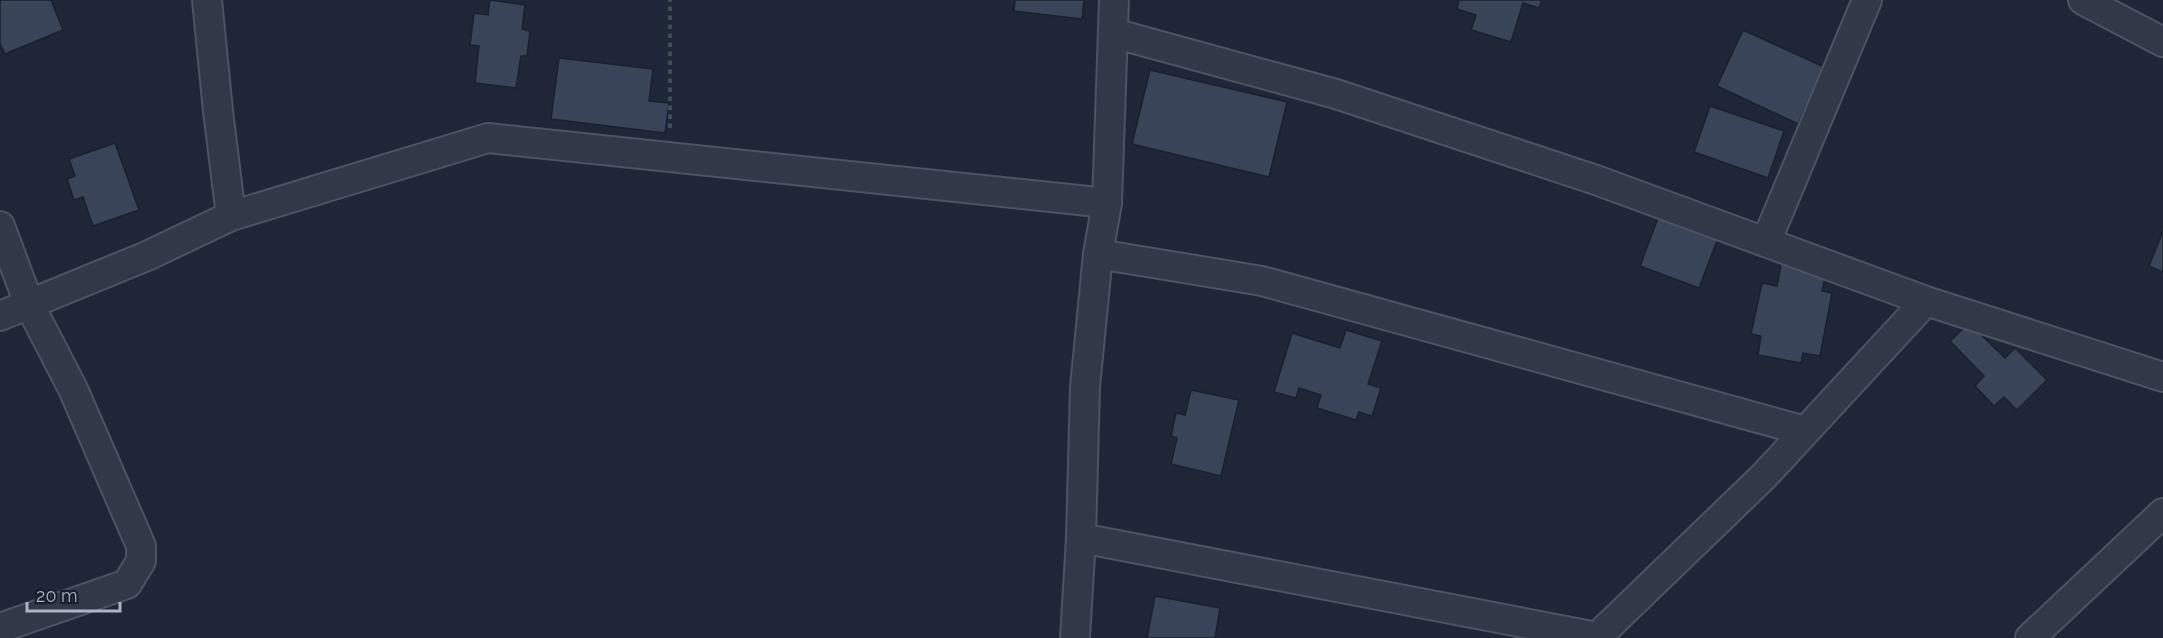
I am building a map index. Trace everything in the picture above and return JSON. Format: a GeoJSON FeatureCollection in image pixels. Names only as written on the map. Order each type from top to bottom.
{"type":"FeatureCollection","features":[{"type":"Feature","properties":{"kind":"street"},"geometry":{"type":"LineString","coordinates":[[207,0],[231,216]]}},
{"type":"Feature","properties":{"kind":"street"},"geometry":{"type":"LineString","coordinates":[[1075,638],[1081,538],[1085,387],[1098,254],[1107,203],[1114,0]]}},
{"type":"Feature","properties":{"kind":"street"},"geometry":{"type":"LineString","coordinates":[[1766,242],[1867,0]]}},
{"type":"Feature","properties":{"kind":"street"},"geometry":{"type":"LineString","coordinates":[[2083,0],[2163,42]]}},
{"type":"Feature","properties":{"kind":"street"},"geometry":{"type":"LineString","coordinates":[[1113,33],[1336,93],[1596,180],[1926,300],[2163,377]]}},
{"type":"Feature","properties":{"kind":"street"},"geometry":{"type":"LineString","coordinates":[[0,316],[147,256],[231,216],[488,138],[1107,203]]}},
{"type":"Feature","properties":{"kind":"street"},"geometry":{"type":"LineString","coordinates":[[0,226],[29,304],[73,389],[141,546],[141,561],[127,584],[31,628],[0,628]]}},
{"type":"Feature","properties":{"kind":"street"},"geometry":{"type":"LineString","coordinates":[[1098,254],[1262,281],[1805,431]]}},
{"type":"Feature","properties":{"kind":"street"},"geometry":{"type":"LineString","coordinates":[[1081,538],[1597,638],[1764,476],[1926,300]]}},
{"type":"Feature","properties":{"kind":"street"},"geometry":{"type":"LineString","coordinates":[[2030,638],[2162,516]]}},
{"type":"Feature","properties":{"kind":"path"},"geometry":{"type":"LineString","coordinates":[[669,157],[670,0]]}},
{"type":"Feature","properties":{"kind":"building"},"geometry":{"type":"Polygon","coordinates":[[[0,0],[51,0],[63,30],[5,54],[0,44],[0,0]]]}},
{"type":"Feature","properties":{"kind":"building"},"geometry":{"type":"Polygon","coordinates":[[[490,0],[525,5],[522,29],[530,31],[527,56],[521,56],[516,88],[475,83],[479,46],[470,45],[474,13],[488,15],[490,0]]]}},
{"type":"Feature","properties":{"kind":"building"},"geometry":{"type":"Polygon","coordinates":[[[1015,0],[1084,0],[1082,19],[1014,11],[1015,0]]]}},
{"type":"Feature","properties":{"kind":"building"},"geometry":{"type":"Polygon","coordinates":[[[1459,0],[1542,0],[1539,8],[1523,3],[1511,42],[1471,30],[1476,15],[1457,9],[1459,0]]]}},
{"type":"Feature","properties":{"kind":"building"},"geometry":{"type":"Polygon","coordinates":[[[1743,30],[1824,67],[1798,124],[1717,86],[1743,30]]]}},
{"type":"Feature","properties":{"kind":"building"},"geometry":{"type":"Polygon","coordinates":[[[559,58],[653,69],[649,101],[669,103],[665,133],[551,119],[559,58]]]}},
{"type":"Feature","properties":{"kind":"building"},"geometry":{"type":"Polygon","coordinates":[[[1150,70],[1287,102],[1269,177],[1132,144],[1150,70]]]}},
{"type":"Feature","properties":{"kind":"building"},"geometry":{"type":"Polygon","coordinates":[[[1710,106],[1784,131],[1768,178],[1694,152],[1710,106]]]}},
{"type":"Feature","properties":{"kind":"building"},"geometry":{"type":"Polygon","coordinates":[[[115,143],[139,210],[93,226],[83,197],[74,200],[67,179],[75,176],[69,159],[115,143]]]}},
{"type":"Feature","properties":{"kind":"building"},"geometry":{"type":"Polygon","coordinates":[[[1661,210],[1720,233],[1699,288],[1640,266],[1661,210]]]}},
{"type":"Feature","properties":{"kind":"building"},"geometry":{"type":"Polygon","coordinates":[[[2163,231],[2163,272],[2149,266],[2163,231]]]}},
{"type":"Feature","properties":{"kind":"building"},"geometry":{"type":"Polygon","coordinates":[[[1782,260],[1827,269],[1822,291],[1832,293],[1820,356],[1803,353],[1801,363],[1758,355],[1761,336],[1751,334],[1762,283],[1777,286],[1782,260]]]}},
{"type":"Feature","properties":{"kind":"building"},"geometry":{"type":"Polygon","coordinates":[[[1969,323],[2005,358],[2015,348],[2047,380],[2017,410],[2004,397],[1994,406],[1975,386],[1984,376],[1950,341],[1969,323]]]}},
{"type":"Feature","properties":{"kind":"building"},"geometry":{"type":"Polygon","coordinates":[[[1346,330],[1382,341],[1368,384],[1381,388],[1372,416],[1359,412],[1356,420],[1317,408],[1321,395],[1299,388],[1296,398],[1274,392],[1292,333],[1340,348],[1346,330]]]}},
{"type":"Feature","properties":{"kind":"building"},"geometry":{"type":"Polygon","coordinates":[[[1191,390],[1239,400],[1221,476],[1171,464],[1177,438],[1171,436],[1176,413],[1185,415],[1191,390]]]}},
{"type":"Feature","properties":{"kind":"building"},"geometry":{"type":"Polygon","coordinates":[[[1155,596],[1220,608],[1215,638],[1147,638],[1155,596]]]}}]}
